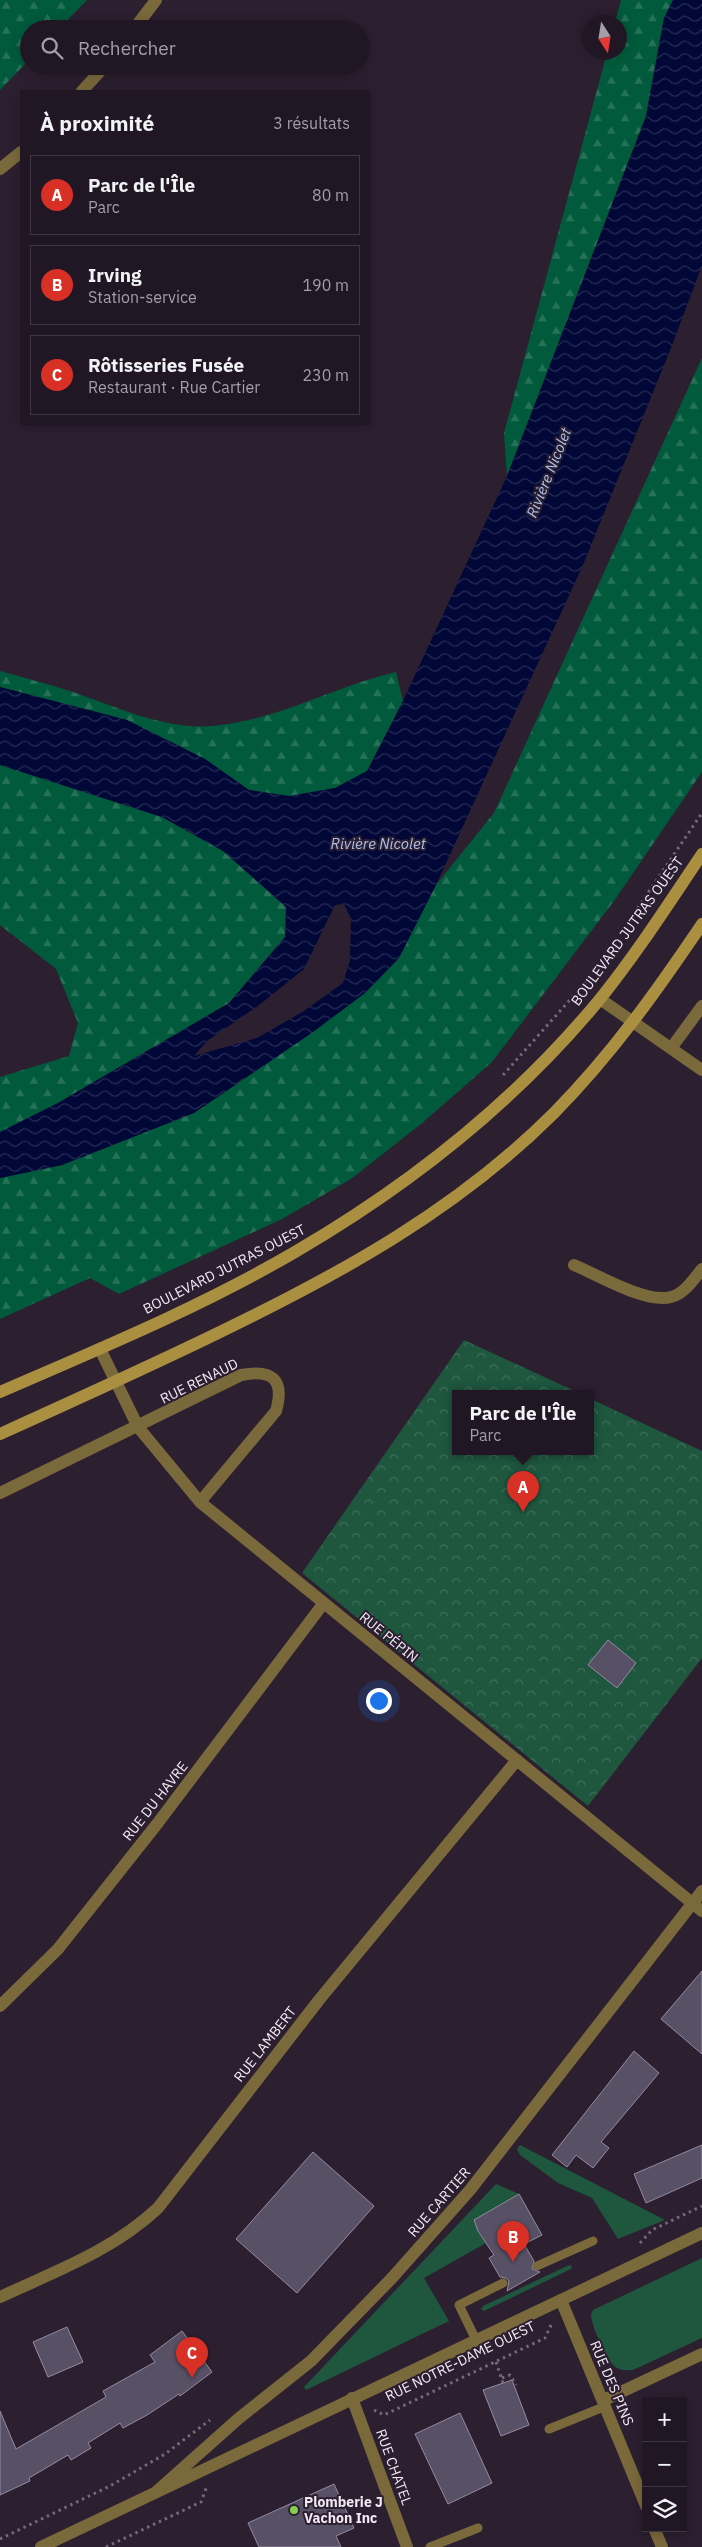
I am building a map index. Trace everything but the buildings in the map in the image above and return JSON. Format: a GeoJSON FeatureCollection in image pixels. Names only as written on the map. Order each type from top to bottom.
{"type":"FeatureCollection","features":[{"type":"Feature","properties":{"kind":"main road","name":"BOULEVARD JUTRAS OUEST"},"geometry":{"type":"LineString","coordinates":[[0,1392],[100,1349],[294,1252],[401,1184],[468,1133],[509,1096],[600,999],[702,854]]}},
{"type":"Feature","properties":{"kind":"main road"},"geometry":{"type":"LineString","coordinates":[[0,1434],[116,1382],[301,1293],[373,1254],[422,1221],[505,1158],[554,1113],[635,1022],[702,924]]}},
{"type":"Feature","properties":{"kind":"street"},"geometry":{"type":"LineString","coordinates":[[141,20],[156,0]]}},
{"type":"Feature","properties":{"kind":"street"},"geometry":{"type":"LineString","coordinates":[[83,90],[97,75]]}},
{"type":"Feature","properties":{"kind":"street"},"geometry":{"type":"LineString","coordinates":[[0,169],[20,153]]}},
{"type":"Feature","properties":{"kind":"street"},"geometry":{"type":"LineString","coordinates":[[600,999],[672,1047],[702,1070]]}},
{"type":"Feature","properties":{"kind":"street"},"geometry":{"type":"LineString","coordinates":[[672,1047],[702,1006]]}},
{"type":"Feature","properties":{"kind":"street"},"geometry":{"type":"LineString","coordinates":[[574,1265],[654,1299],[673,1297],[689,1286],[702,1269]]}},
{"type":"Feature","properties":{"kind":"street","name":"RUE PÉPIN"},"geometry":{"type":"LineString","coordinates":[[100,1349],[138,1427],[200,1502],[697,1907]]}},
{"type":"Feature","properties":{"kind":"street","name":"RUE RENAUD"},"geometry":{"type":"LineString","coordinates":[[0,1494],[241,1375],[260,1371],[271,1376],[278,1388],[280,1397],[276,1411],[200,1502]]}},
{"type":"Feature","properties":{"kind":"street","name":"RUE DU HAVRE"},"geometry":{"type":"LineString","coordinates":[[0,2006],[58,1949],[157,1824],[323,1604]]}},
{"type":"Feature","properties":{"kind":"street","name":"RUE LAMBERT"},"geometry":{"type":"LineString","coordinates":[[0,2297],[110,2245],[134,2230],[158,2208],[319,2000],[517,1760]]}},
{"type":"Feature","properties":{"kind":"street","name":"RUE CARTIER"},"geometry":{"type":"LineString","coordinates":[[156,2492],[238,2419],[311,2361],[392,2278],[470,2190],[697,1907],[702,1891]]}},
{"type":"Feature","properties":{"kind":"street","name":"RUE NOTRE-DAME OUEST"},"geometry":{"type":"LineString","coordinates":[[40,2547],[702,2233]]}},
{"type":"Feature","properties":{"kind":"street","name":"RUE DES PINS"},"geometry":{"type":"LineString","coordinates":[[561,2300],[642,2496]]}},
{"type":"Feature","properties":{"kind":"street"},"geometry":{"type":"LineString","coordinates":[[605,2403],[702,2354]]}},
{"type":"Feature","properties":{"kind":"street","name":"RUE CHATEL"},"geometry":{"type":"LineString","coordinates":[[352,2398],[407,2547]]}},
{"type":"Feature","properties":{"kind":"street"},"geometry":{"type":"LineString","coordinates":[[656,2532],[662,2547]]}},
{"type":"Feature","properties":{"kind":"lane"},"geometry":{"type":"LineString","coordinates":[[536,2266],[593,2241]]}},
{"type":"Feature","properties":{"kind":"lane"},"geometry":{"type":"LineString","coordinates":[[476,2340],[459,2305],[503,2283]]}},
{"type":"Feature","properties":{"kind":"lane"},"geometry":{"type":"LineString","coordinates":[[549,2430],[605,2403]]}},
{"type":"Feature","properties":{"kind":"lane"},"geometry":{"type":"LineString","coordinates":[[430,2547],[478,2528]]}},
{"type":"Feature","properties":{"kind":"path"},"geometry":{"type":"LineString","coordinates":[[498,1081],[593,974],[702,813]]}},
{"type":"Feature","properties":{"kind":"path","name":"RUE NOTRE-DAME OUEST"},"geometry":{"type":"LineString","coordinates":[[352,2398],[384,2414],[496,2362],[545,2338],[561,2300]]}},
{"type":"Feature","properties":{"kind":"path"},"geometry":{"type":"LineString","coordinates":[[496,2362],[503,2383]]}},
{"type":"Feature","properties":{"kind":"path"},"geometry":{"type":"LineString","coordinates":[[502,2378],[510,2375],[516,2385]]}},
{"type":"Feature","properties":{"kind":"path"},"geometry":{"type":"LineString","coordinates":[[0,2539],[110,2486],[165,2454],[212,2418]]}},
{"type":"Feature","properties":{"kind":"path"},"geometry":{"type":"LineString","coordinates":[[106,2547],[201,2502],[216,2462]]}},
{"type":"Feature","properties":{"kind":"green space"},"geometry":{"type":"Polygon","coordinates":[[[0,0],[87,0],[68,20],[20,20],[20,69],[0,90],[0,0]]]}},
{"type":"Feature","properties":{"kind":"green space"},"geometry":{"type":"Polygon","coordinates":[[[621,0],[673,0],[664,18],[646,116],[507,476],[504,433],[605,60],[627,60],[627,15],[617,15],[621,0]]]}},
{"type":"Feature","properties":{"kind":"green space"},"geometry":{"type":"Polygon","coordinates":[[[702,358],[702,772],[614,901],[492,1062],[421,1124],[351,1179],[282,1219],[119,1294],[90,1278],[0,1319],[0,1178],[62,1165],[194,1113],[313,1032],[365,993],[399,958],[436,885],[494,813],[702,358]]]}},
{"type":"Feature","properties":{"kind":"green space"},"geometry":{"type":"Polygon","coordinates":[[[0,671],[64,689],[141,716],[159,721],[194,726],[236,723],[259,717],[396,672],[403,701],[367,771],[335,788],[289,796],[249,790],[205,759],[127,720],[0,687],[0,671]]]}},
{"type":"Feature","properties":{"kind":"green space"},"geometry":{"type":"Polygon","coordinates":[[[0,765],[162,817],[223,851],[286,907],[285,937],[229,1003],[58,1103],[0,1132],[0,1077],[69,1056],[78,1023],[56,969],[0,925],[0,765]]]}},
{"type":"Feature","properties":{"kind":"green space"},"geometry":{"type":"Polygon","coordinates":[[[464,1340],[572,1390],[452,1390],[452,1455],[594,1455],[594,1400],[702,1451],[702,1658],[588,1806],[302,1573],[464,1340]]]}},
{"type":"Feature","properties":{"kind":"green space"},"geometry":{"type":"Polygon","coordinates":[[[520,2145],[665,2220],[618,2239],[592,2198],[558,2183],[520,2155],[517,2149],[520,2145]]]}},
{"type":"Feature","properties":{"kind":"green space"},"geometry":{"type":"Polygon","coordinates":[[[496,2184],[519,2194],[479,2218],[478,2232],[486,2243],[424,2278],[449,2321],[306,2390],[304,2387],[496,2184]]]}},
{"type":"Feature","properties":{"kind":"green space"},"geometry":{"type":"Polygon","coordinates":[[[702,2258],[702,2338],[633,2370],[623,2370],[613,2365],[604,2352],[597,2335],[591,2314],[593,2310],[702,2258]]]}},
{"type":"Feature","properties":{"kind":"green space"},"geometry":{"type":"Polygon","coordinates":[[[569,2265],[572,2266],[571,2269],[484,2311],[481,2309],[483,2306],[569,2265]]]}},
{"type":"Feature","properties":{"kind":"water","name":"Rivière Nicolet"},"geometry":{"type":"Polygon","coordinates":[[[673,0],[702,0],[702,266],[669,353],[583,565],[436,885],[399,958],[365,993],[313,1032],[194,1113],[62,1165],[0,1178],[0,1132],[58,1103],[229,1003],[285,937],[286,907],[223,851],[162,817],[0,765],[0,687],[127,720],[205,759],[249,790],[289,796],[335,788],[367,771],[403,701],[507,476],[646,116],[664,18],[673,0]],[[344,904],[335,905],[304,969],[258,1006],[207,1041],[194,1056],[257,1038],[304,1011],[343,983],[350,960],[351,919],[344,904]]]}},
{"type":"Feature","properties":{"kind":"place","name":"Parc de l'Île"},"geometry":{"type":"Point","coordinates":[523,1512]}},
{"type":"Feature","properties":{"kind":"place","name":"Irving"},"geometry":{"type":"Point","coordinates":[513,2262]}},
{"type":"Feature","properties":{"kind":"place","name":"Rôtisseries Fusée"},"geometry":{"type":"Point","coordinates":[192,2378]}},
{"type":"Feature","properties":{"kind":"place","name":"Plomberie J Vachon Inc"},"geometry":{"type":"Point","coordinates":[294,2510]}}]}
